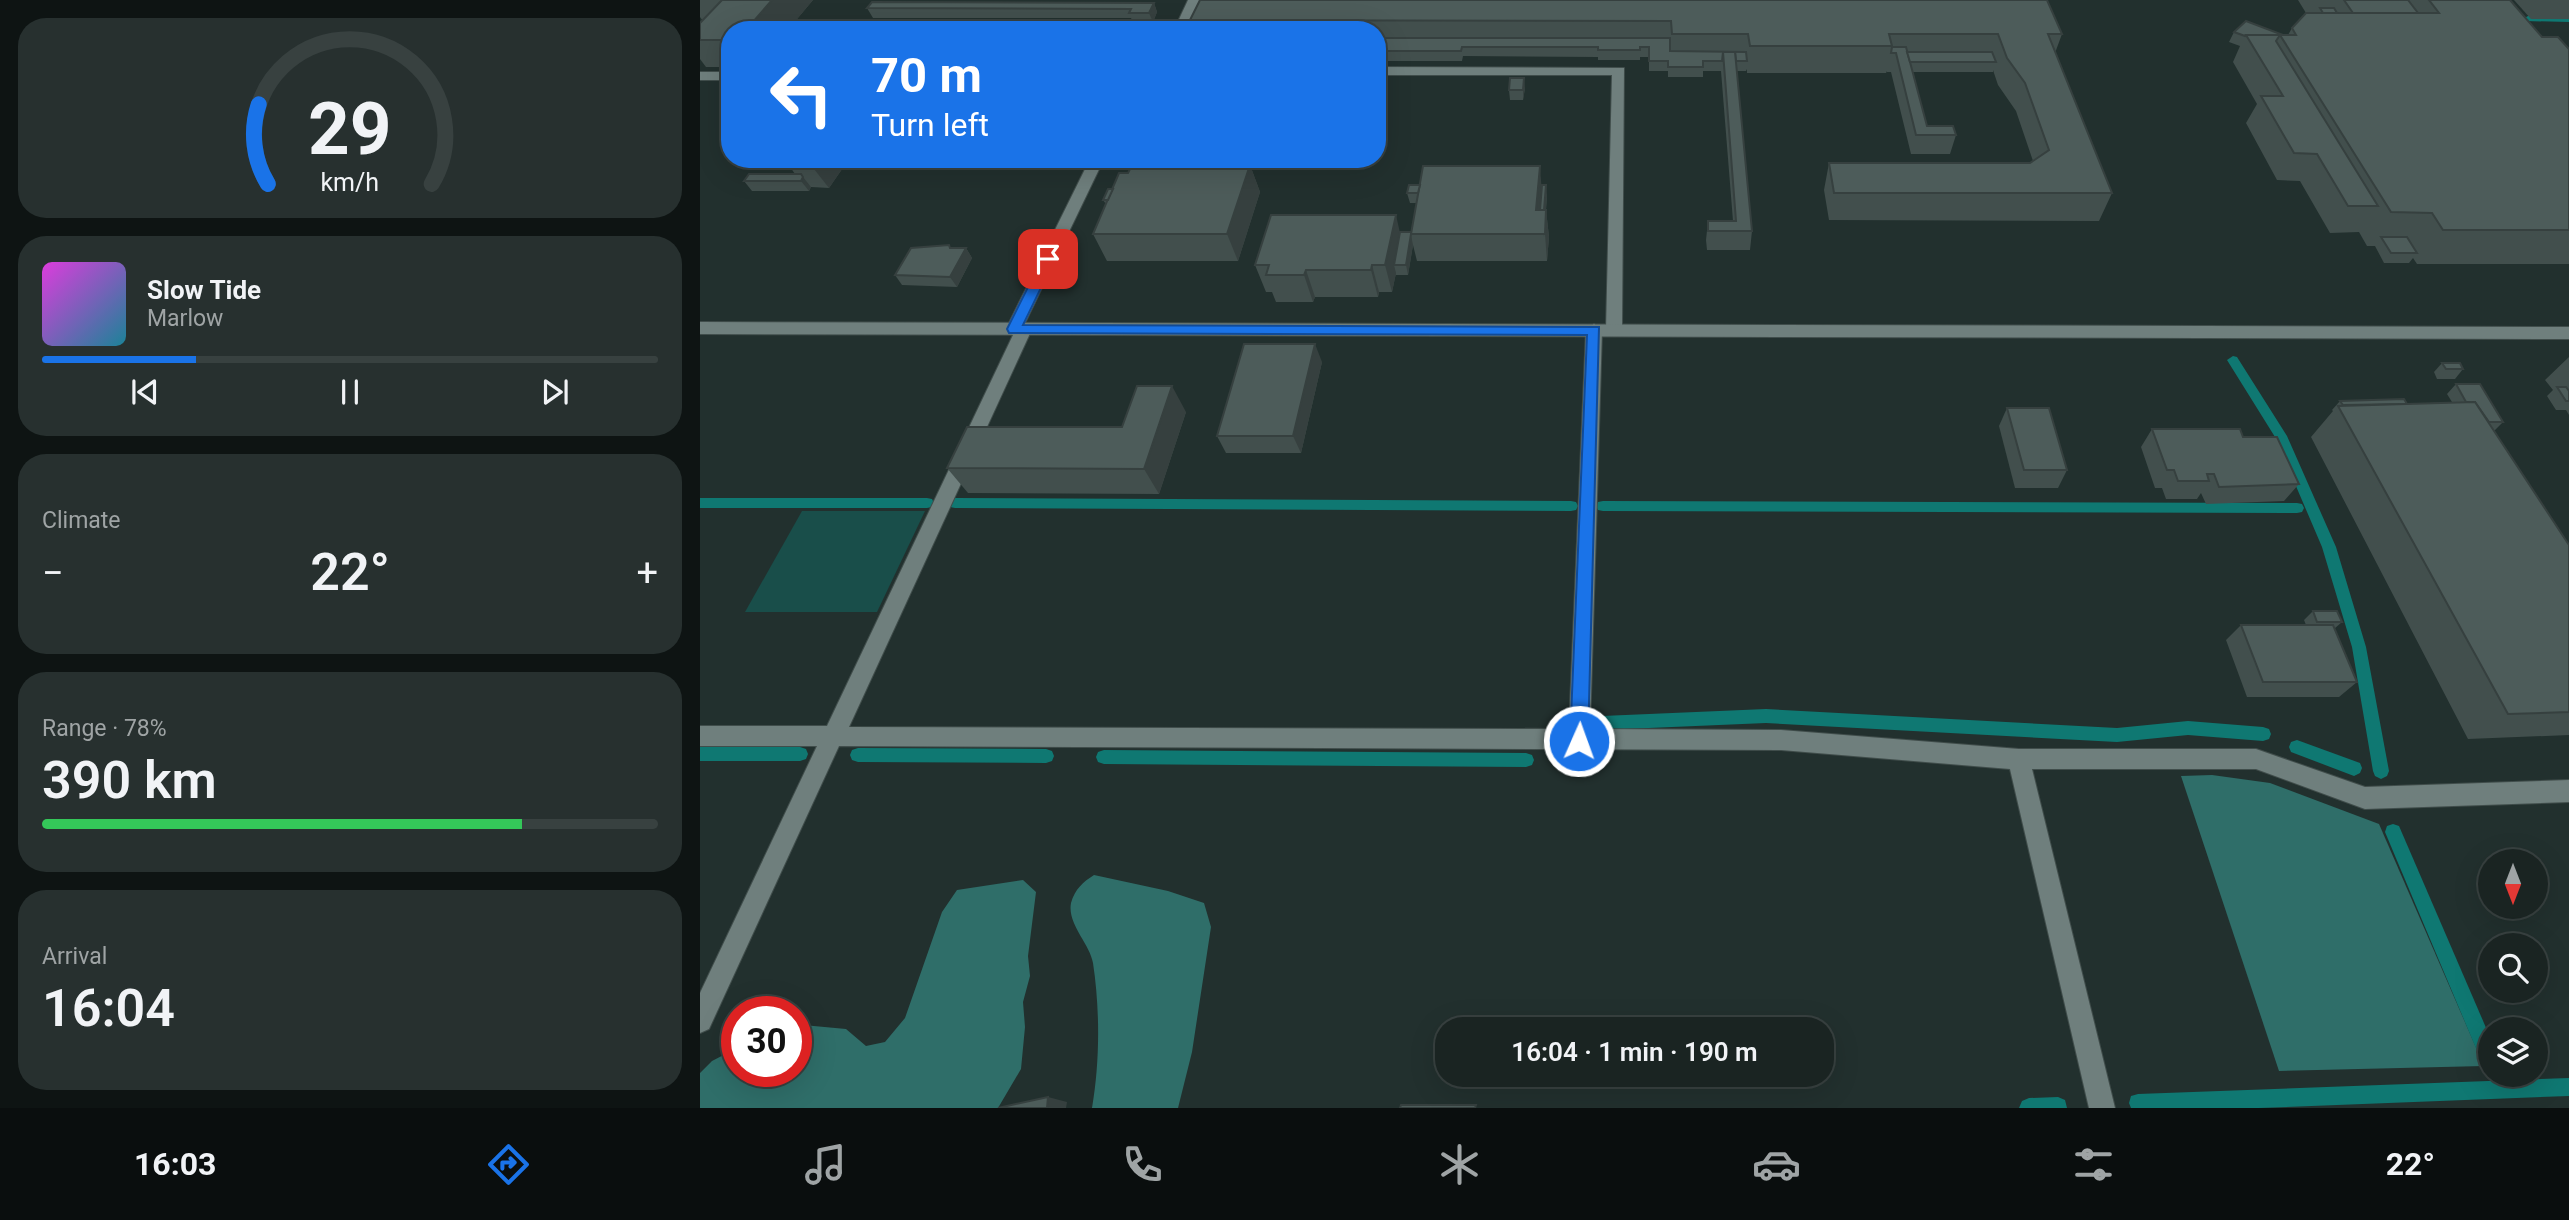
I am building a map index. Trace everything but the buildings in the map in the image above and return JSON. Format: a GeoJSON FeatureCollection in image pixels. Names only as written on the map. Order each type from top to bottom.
{"type":"FeatureCollection","features":[{"type":"Feature","properties":{"kind":"street"},"geometry":{"type":"LineString","coordinates":[[1184,21],[1194,0]]}},
{"type":"Feature","properties":{"kind":"street"},"geometry":{"type":"LineString","coordinates":[[1386,71],[1619,71],[1614,330]]}},
{"type":"Feature","properties":{"kind":"street"},"geometry":{"type":"LineString","coordinates":[[700,75],[721,76]]}},
{"type":"Feature","properties":{"kind":"street"},"geometry":{"type":"LineString","coordinates":[[700,1020],[833,737],[1093,168]]}},
{"type":"Feature","properties":{"kind":"street"},"geometry":{"type":"LineString","coordinates":[[700,328],[2569,333]]}},
{"type":"Feature","properties":{"kind":"street"},"geometry":{"type":"LineString","coordinates":[[1579,741],[1594,330]]}},
{"type":"Feature","properties":{"kind":"street"},"geometry":{"type":"LineString","coordinates":[[700,736],[1781,740],[2019,758],[2256,758],[2365,798],[2569,791]]}},
{"type":"Feature","properties":{"kind":"street"},"geometry":{"type":"LineString","coordinates":[[2019,758],[2102,1108]]}},
{"type":"Feature","properties":{"kind":"shaded area"},"geometry":{"type":"Polygon","coordinates":[[[802,511],[925,511],[877,612],[745,612],[802,511]]]}},
{"type":"Feature","properties":{"kind":"shaded area"},"geometry":{"type":"Polygon","coordinates":[[[2212,775],[2270,783],[2379,824],[2478,1052],[2478,1066],[2279,1071],[2181,776],[2212,775]]]}},
{"type":"Feature","properties":{"kind":"shaded area"},"geometry":{"type":"Polygon","coordinates":[[[1094,875],[1168,891],[1204,903],[1211,927],[1192,1052],[1178,1108],[1092,1108],[1098,1054],[1095,981],[1091,956],[1072,919],[1071,903],[1077,890],[1094,875]]]}},
{"type":"Feature","properties":{"kind":"shaded area"},"geometry":{"type":"Polygon","coordinates":[[[1023,880],[1036,892],[1028,956],[1030,976],[1023,1002],[1025,1027],[1021,1069],[998,1108],[700,1108],[700,1073],[721,1056],[721,1087],[812,1087],[812,1026],[846,1029],[866,1046],[885,1042],[905,1018],[942,912],[957,890],[1023,880]]]}},
{"type":"Feature","properties":{"kind":"waterway"},"geometry":{"type":"LineString","coordinates":[[2528,19],[2569,19]]}},
{"type":"Feature","properties":{"kind":"waterway"},"geometry":{"type":"LineString","coordinates":[[2233,360],[2281,436],[2329,547],[2359,647],[2381,771]]}},
{"type":"Feature","properties":{"kind":"waterway"},"geometry":{"type":"LineString","coordinates":[[700,503],[927,503]]}},
{"type":"Feature","properties":{"kind":"waterway"},"geometry":{"type":"LineString","coordinates":[[955,503],[1571,506]]}},
{"type":"Feature","properties":{"kind":"waterway"},"geometry":{"type":"LineString","coordinates":[[1603,506],[2297,508]]}},
{"type":"Feature","properties":{"kind":"waterway"},"geometry":{"type":"LineString","coordinates":[[1602,723],[1766,716],[2117,735],[2188,728],[2263,734]]}},
{"type":"Feature","properties":{"kind":"waterway"},"geometry":{"type":"LineString","coordinates":[[2297,747],[2354,768]]}},
{"type":"Feature","properties":{"kind":"waterway"},"geometry":{"type":"LineString","coordinates":[[700,754],[800,754]]}},
{"type":"Feature","properties":{"kind":"waterway"},"geometry":{"type":"LineString","coordinates":[[858,755],[1046,756]]}},
{"type":"Feature","properties":{"kind":"waterway"},"geometry":{"type":"LineString","coordinates":[[1104,757],[1526,760]]}},
{"type":"Feature","properties":{"kind":"waterway"},"geometry":{"type":"LineString","coordinates":[[2393,832],[2478,1030]]}},
{"type":"Feature","properties":{"kind":"waterway"},"geometry":{"type":"LineString","coordinates":[[2138,1103],[2569,1087]]}},
{"type":"Feature","properties":{"kind":"waterway"},"geometry":{"type":"LineString","coordinates":[[2029,1108],[2058,1107]]}},
{"type":"Feature","properties":{"kind":"route"},"geometry":{"type":"LineString","coordinates":[[1048,259],[1014,329],[1594,330],[1579,741]]}}]}
